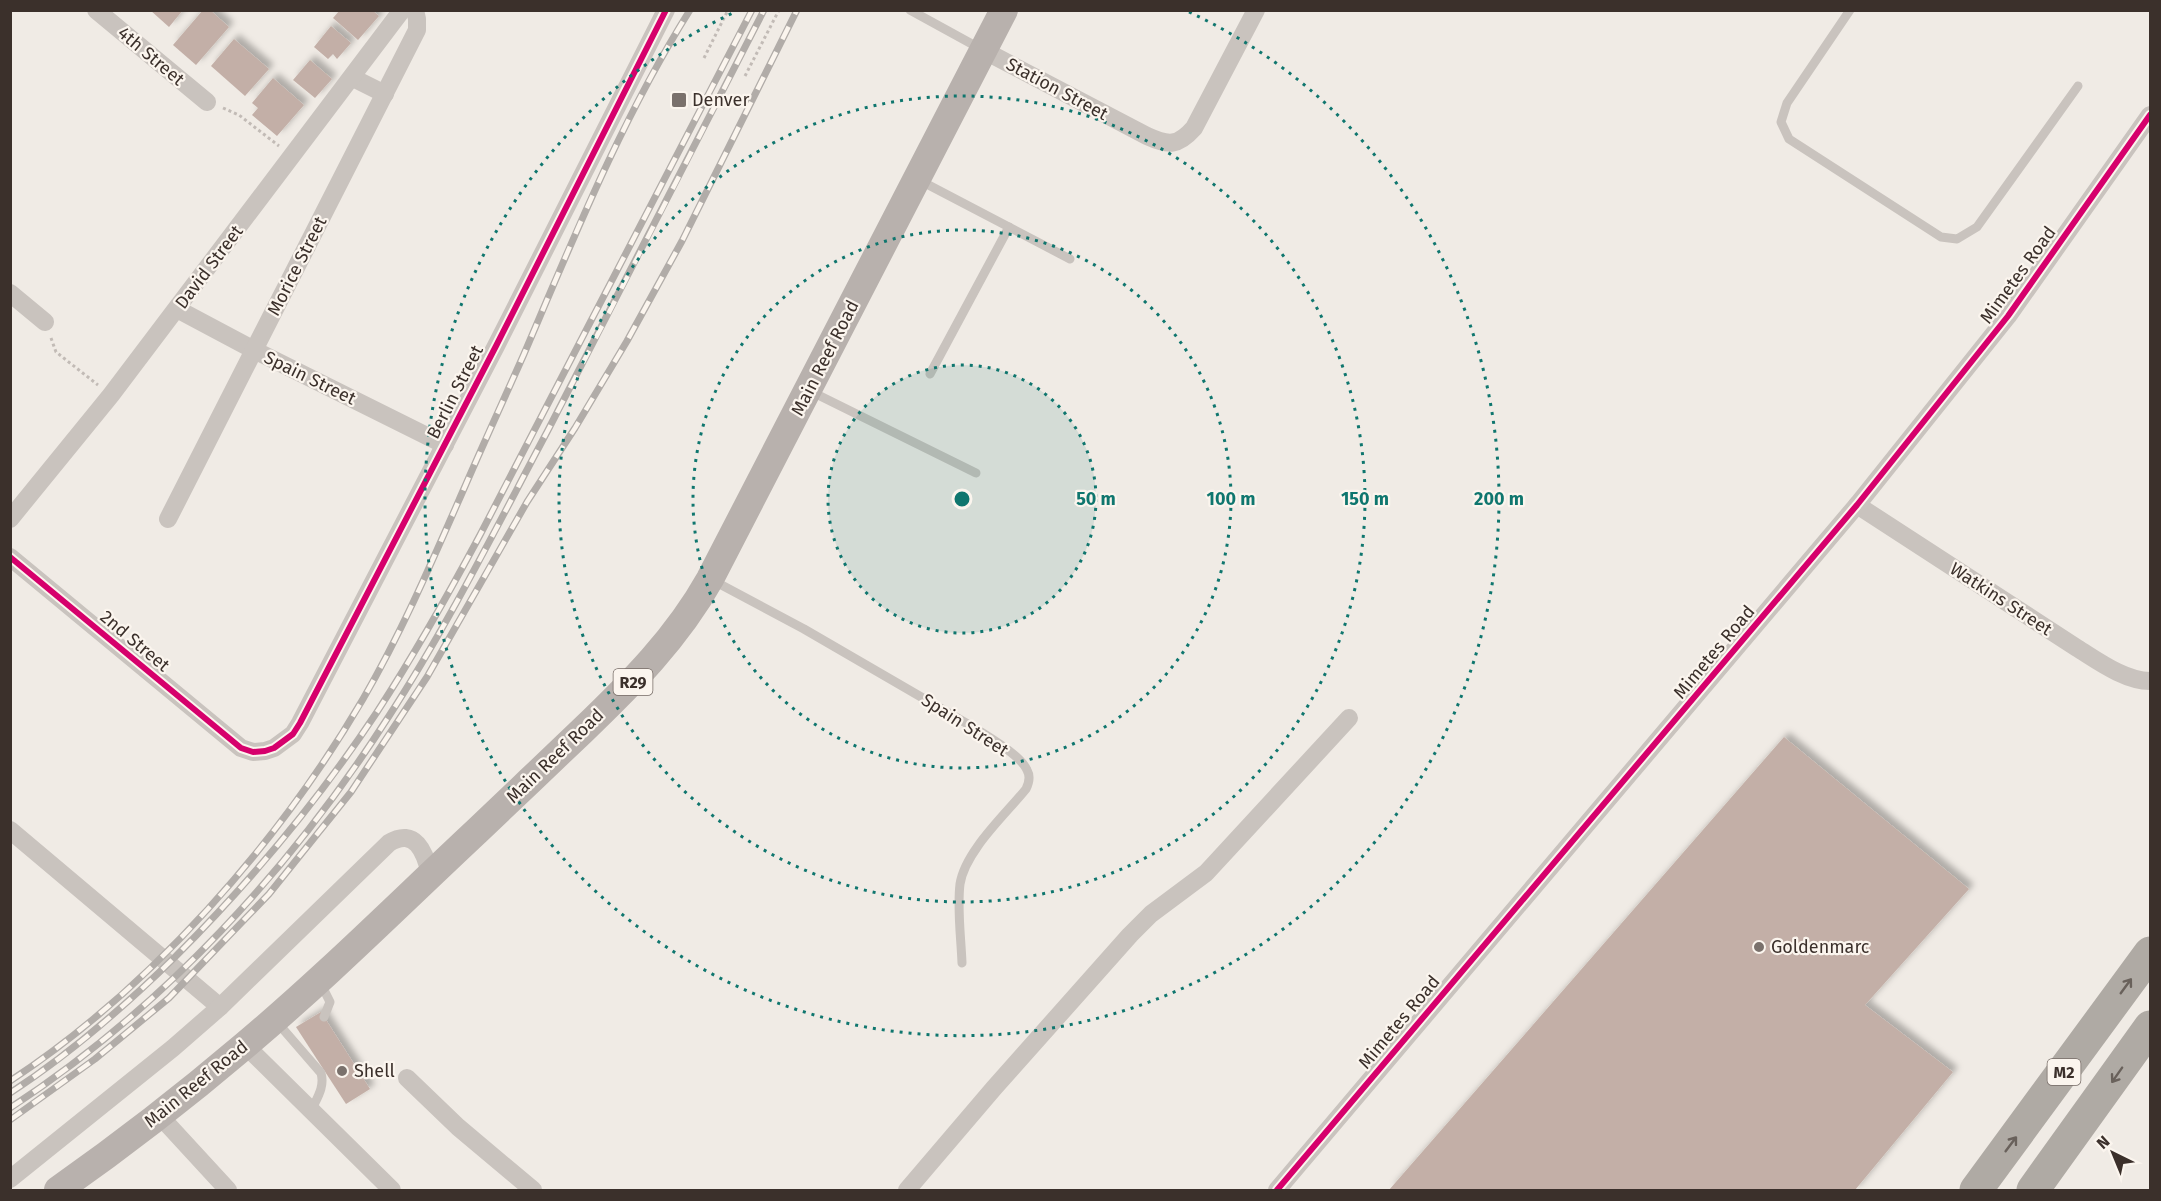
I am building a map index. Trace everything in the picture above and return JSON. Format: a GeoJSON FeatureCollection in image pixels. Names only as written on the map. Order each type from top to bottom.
{"type":"FeatureCollection","features":[{"type":"Feature","properties":{"kind":"highway","name":"M2"},"geometry":{"type":"LineString","coordinates":[[1976,1191],[2151,953]]}},
{"type":"Feature","properties":{"kind":"highway","name":"M2"},"geometry":{"type":"LineString","coordinates":[[2032,1191],[2151,1027]]}},
{"type":"Feature","properties":{"kind":"main road","name":"Main Reef Road"},"geometry":{"type":"LineString","coordinates":[[58,1191],[159,1115],[245,1045],[319,979],[638,677],[685,620],[710,579],[1004,10]]}},
{"type":"Feature","properties":{"kind":"street","name":"4th Street"},"geometry":{"type":"LineString","coordinates":[[96,10],[207,102]]}},
{"type":"Feature","properties":{"kind":"street","name":"David Street"},"geometry":{"type":"LineString","coordinates":[[10,519],[111,395],[353,78],[402,10]]}},
{"type":"Feature","properties":{"kind":"street","name":"Morice Street"},"geometry":{"type":"LineString","coordinates":[[168,519],[417,30],[415,10]]}},
{"type":"Feature","properties":{"kind":"street","name":"Berlin Street"},"geometry":{"type":"LineString","coordinates":[[241,748],[253,752],[265,751],[284,742],[296,728],[445,444],[666,10]]}},
{"type":"Feature","properties":{"kind":"street","name":"Station Street"},"geometry":{"type":"LineString","coordinates":[[983,50],[1160,142],[1170,144],[1188,135],[1200,119],[1256,10]]}},
{"type":"Feature","properties":{"kind":"street"},"geometry":{"type":"LineString","coordinates":[[353,78],[385,94]]}},
{"type":"Feature","properties":{"kind":"street","name":"Mimetes Road"},"geometry":{"type":"LineString","coordinates":[[1277,1191],[1857,505],[2008,316],[2151,115]]}},
{"type":"Feature","properties":{"kind":"street"},"geometry":{"type":"LineString","coordinates":[[10,293],[45,322]]}},
{"type":"Feature","properties":{"kind":"street","name":"Spain Street"},"geometry":{"type":"LineString","coordinates":[[177,309],[254,350],[445,444]]}},
{"type":"Feature","properties":{"kind":"street","name":"Watkins Street"},"geometry":{"type":"LineString","coordinates":[[1857,505],[2077,648],[2114,670],[2144,681],[2151,681]]}},
{"type":"Feature","properties":{"kind":"street","name":"2nd Street"},"geometry":{"type":"LineString","coordinates":[[10,557],[241,748]]}},
{"type":"Feature","properties":{"kind":"street"},"geometry":{"type":"LineString","coordinates":[[907,1191],[994,1088],[1130,935],[1151,914],[1206,873],[1349,718]]}},
{"type":"Feature","properties":{"kind":"street"},"geometry":{"type":"LineString","coordinates":[[13,832],[220,1007]]}},
{"type":"Feature","properties":{"kind":"street"},"geometry":{"type":"LineString","coordinates":[[10,1179],[173,1048],[220,1007],[389,843],[397,838],[405,837],[414,841],[424,853],[430,874]]}},
{"type":"Feature","properties":{"kind":"street"},"geometry":{"type":"LineString","coordinates":[[245,1045],[392,1191]]}},
{"type":"Feature","properties":{"kind":"street"},"geometry":{"type":"LineString","coordinates":[[407,1078],[533,1191]]}},
{"type":"Feature","properties":{"kind":"street"},"geometry":{"type":"LineString","coordinates":[[159,1115],[228,1191]]}},
{"type":"Feature","properties":{"kind":"lane","name":"Station Street"},"geometry":{"type":"LineString","coordinates":[[910,10],[983,50]]}},
{"type":"Feature","properties":{"kind":"lane"},"geometry":{"type":"LineString","coordinates":[[1850,10],[1787,103],[1781,122],[1789,139],[1941,237],[1957,239],[1977,227],[2078,86]]}},
{"type":"Feature","properties":{"kind":"lane"},"geometry":{"type":"LineString","coordinates":[[917,179],[1070,259]]}},
{"type":"Feature","properties":{"kind":"lane"},"geometry":{"type":"LineString","coordinates":[[930,374],[1009,227]]}},
{"type":"Feature","properties":{"kind":"lane"},"geometry":{"type":"LineString","coordinates":[[808,390],[976,474]]}},
{"type":"Feature","properties":{"kind":"lane","name":"Spain Street"},"geometry":{"type":"LineString","coordinates":[[710,579],[804,629],[954,715],[999,744],[1027,769],[1029,778],[1026,789],[972,854],[964,870],[960,883],[962,963]]}},
{"type":"Feature","properties":{"kind":"lane"},"geometry":{"type":"LineString","coordinates":[[319,979],[330,1002],[324,1017]]}},
{"type":"Feature","properties":{"kind":"lane"},"geometry":{"type":"LineString","coordinates":[[274,1019],[301,1042],[322,1077],[321,1088],[311,1111]]}},
{"type":"Feature","properties":{"kind":"path"},"geometry":{"type":"LineString","coordinates":[[704,58],[728,10]]}},
{"type":"Feature","properties":{"kind":"path"},"geometry":{"type":"LineString","coordinates":[[745,76],[779,10]]}},
{"type":"Feature","properties":{"kind":"path"},"geometry":{"type":"LineString","coordinates":[[207,102],[239,114],[292,157]]}},
{"type":"Feature","properties":{"kind":"path"},"geometry":{"type":"LineString","coordinates":[[45,322],[56,352],[111,395]]}},
{"type":"Feature","properties":{"kind":"building"},"geometry":{"type":"Polygon","coordinates":[[[150,10],[183,10],[169,27],[150,10]]]}},
{"type":"Feature","properties":{"kind":"building"},"geometry":{"type":"Polygon","coordinates":[[[203,10],[210,10],[229,27],[196,65],[173,45],[203,10]]]}},
{"type":"Feature","properties":{"kind":"building"},"geometry":{"type":"Polygon","coordinates":[[[340,10],[372,10],[379,16],[358,40],[333,18],[340,10]]]}},
{"type":"Feature","properties":{"kind":"building"},"geometry":{"type":"Polygon","coordinates":[[[331,26],[351,43],[337,59],[333,54],[328,59],[314,47],[331,26]]]}},
{"type":"Feature","properties":{"kind":"building"},"geometry":{"type":"Polygon","coordinates":[[[234,39],[269,69],[245,96],[211,66],[234,39]]]}},
{"type":"Feature","properties":{"kind":"building"},"geometry":{"type":"Polygon","coordinates":[[[310,60],[332,79],[315,98],[293,80],[310,60]]]}},
{"type":"Feature","properties":{"kind":"building"},"geometry":{"type":"Polygon","coordinates":[[[273,78],[304,105],[277,136],[252,115],[258,108],[252,103],[273,78]]]}},
{"type":"Feature","properties":{"kind":"building","name":"Goldenmarc"},"geometry":{"type":"Polygon","coordinates":[[[1784,737],[1969,889],[1865,1005],[1953,1072],[1855,1190],[1389,1190],[1784,737]]]}},
{"type":"Feature","properties":{"kind":"building","name":"Shell"},"geometry":{"type":"Polygon","coordinates":[[[321,1012],[370,1089],[346,1104],[296,1027],[321,1012]]]}},
{"type":"Feature","properties":{"kind":"railway"},"geometry":{"type":"LineString","coordinates":[[10,1081],[62,1044],[112,1003],[161,958],[208,909],[251,859],[292,807],[329,753],[378,673],[405,620],[600,179],[642,93],[690,10]]}},
{"type":"Feature","properties":{"kind":"railway"},"geometry":{"type":"LineString","coordinates":[[10,1093],[54,1062],[136,994],[230,900],[307,809],[377,712],[468,557],[752,10]]}},
{"type":"Feature","properties":{"kind":"railway"},"geometry":{"type":"LineString","coordinates":[[10,1108],[66,1069],[120,1026],[220,932],[310,828],[351,773],[411,682],[471,576],[764,10]]}},
{"type":"Feature","properties":{"kind":"railway"},"geometry":{"type":"LineString","coordinates":[[10,1120],[95,1059],[169,998],[269,894],[351,792],[427,677],[527,502],[627,341],[682,241],[797,10]]}},
{"type":"Feature","properties":{"kind":"cycle path"},"geometry":{"type":"LineString","coordinates":[[10,557],[241,748],[253,752],[265,751],[274,748],[293,734],[496,346],[666,10]]}},
{"type":"Feature","properties":{"kind":"cycle path"},"geometry":{"type":"LineString","coordinates":[[1277,1190],[1857,505],[2008,316],[2150,115]]}},
{"type":"Feature","properties":{"kind":"place","name":"Denver"},"geometry":{"type":"Point","coordinates":[679,100]}},
{"type":"Feature","properties":{"kind":"place","name":"Goldenmarc"},"geometry":{"type":"Point","coordinates":[1759,947]}},
{"type":"Feature","properties":{"kind":"place","name":"Shell"},"geometry":{"type":"Point","coordinates":[342,1071]}}]}
